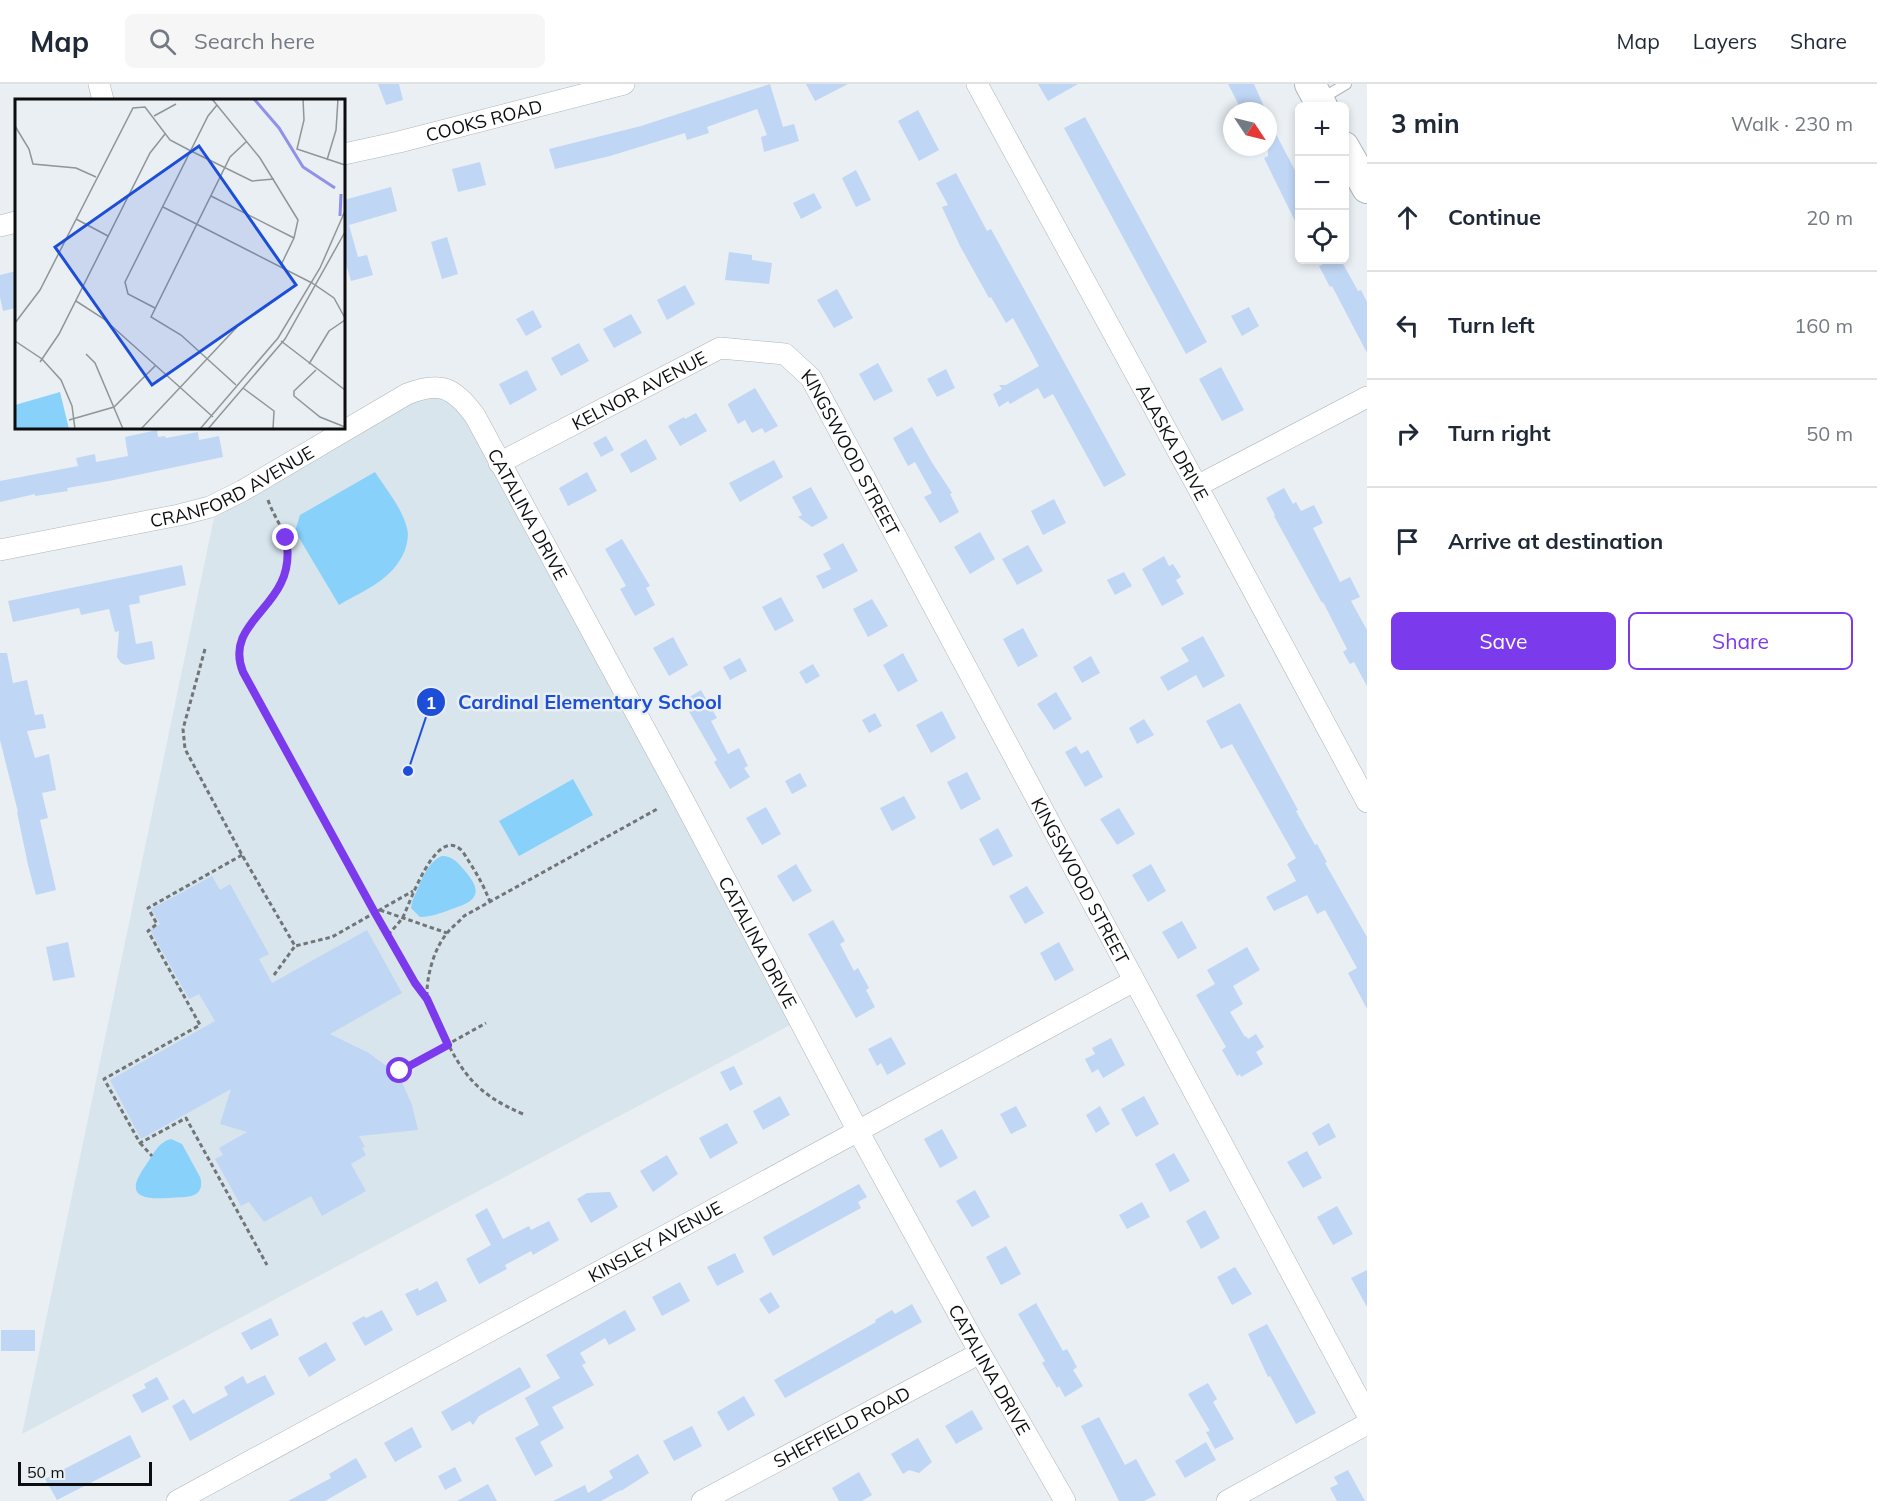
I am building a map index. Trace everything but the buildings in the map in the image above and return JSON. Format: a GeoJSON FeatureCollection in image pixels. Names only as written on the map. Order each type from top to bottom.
{"type":"FeatureCollection","features":[{"type":"Feature","properties":{"kind":"street"},"geometry":{"type":"LineString","coordinates":[[99,84],[103,99]]}},
{"type":"Feature","properties":{"kind":"street","name":"COOKS ROAD"},"geometry":{"type":"LineString","coordinates":[[345,154],[624,84]]}},
{"type":"Feature","properties":{"kind":"street","name":"ALASKA DRIVE"},"geometry":{"type":"LineString","coordinates":[[977,84],[1367,802]]}},
{"type":"Feature","properties":{"kind":"street"},"geometry":{"type":"LineString","coordinates":[[1349,156],[1367,188]]}},
{"type":"Feature","properties":{"kind":"street"},"geometry":{"type":"LineString","coordinates":[[0,226],[15,222]]}},
{"type":"Feature","properties":{"kind":"street","name":"KELNOR AVENUE"},"geometry":{"type":"LineString","coordinates":[[499,463],[720,348],[785,354]]}},
{"type":"Feature","properties":{"kind":"street","name":"KINGSWOOD STREET"},"geometry":{"type":"LineString","coordinates":[[785,354],[811,378],[1367,1414]]}},
{"type":"Feature","properties":{"kind":"street","name":"CRANFORD AVENUE"},"geometry":{"type":"LineString","coordinates":[[0,550],[210,507],[242,491],[406,394],[432,387],[447,388]]}},
{"type":"Feature","properties":{"kind":"street","name":"CATALINA DRIVE"},"geometry":{"type":"LineString","coordinates":[[447,388],[466,404],[475,416],[687,807],[858,1131],[980,1353],[1065,1501]]}},
{"type":"Feature","properties":{"kind":"street"},"geometry":{"type":"LineString","coordinates":[[1197,486],[1367,397]]}},
{"type":"Feature","properties":{"kind":"street","name":"KINSLEY AVENUE"},"geometry":{"type":"LineString","coordinates":[[177,1501],[202,1496],[858,1131],[1134,981]]}},
{"type":"Feature","properties":{"kind":"street","name":"SHEFFIELD ROAD"},"geometry":{"type":"LineString","coordinates":[[702,1501],[980,1353]]}},
{"type":"Feature","properties":{"kind":"street"},"geometry":{"type":"LineString","coordinates":[[1227,1501],[1367,1424]]}},
{"type":"Feature","properties":{"kind":"lane"},"geometry":{"type":"LineString","coordinates":[[1317,97],[1346,84]]}},
{"type":"Feature","properties":{"kind":"path"},"geometry":{"type":"LineString","coordinates":[[268,500],[286,538],[288,560],[277,591],[243,635],[238,648],[241,666],[375,913],[415,983],[427,999],[448,1045],[477,1087],[498,1103],[523,1114]]}},
{"type":"Feature","properties":{"kind":"path"},"geometry":{"type":"LineString","coordinates":[[205,649],[183,729],[183,743],[242,855],[295,946]]}},
{"type":"Feature","properties":{"kind":"path"},"geometry":{"type":"LineString","coordinates":[[427,999],[433,964],[447,933],[464,916],[659,808]]}},
{"type":"Feature","properties":{"kind":"path"},"geometry":{"type":"LineString","coordinates":[[388,935],[402,919],[413,891],[436,854],[440,849],[451,845],[460,848],[483,883],[490,902]]}},
{"type":"Feature","properties":{"kind":"path"},"geometry":{"type":"LineString","coordinates":[[152,1156],[140,1143],[104,1080],[200,1025],[148,931],[157,924],[148,908],[242,855]]}},
{"type":"Feature","properties":{"kind":"path"},"geometry":{"type":"LineString","coordinates":[[274,975],[295,946],[332,937],[413,891]]}},
{"type":"Feature","properties":{"kind":"path"},"geometry":{"type":"LineString","coordinates":[[380,910],[447,933]]}},
{"type":"Feature","properties":{"kind":"path"},"geometry":{"type":"LineString","coordinates":[[400,1071],[486,1023]]}},
{"type":"Feature","properties":{"kind":"path"},"geometry":{"type":"LineString","coordinates":[[140,1143],[186,1118],[267,1264]]}},
{"type":"Feature","properties":{"kind":"shaded area"},"geometry":{"type":"Polygon","coordinates":[[[436,397],[451,402],[465,416],[792,1024],[22,1434],[214,518],[404,404],[436,397]]]}},
{"type":"Feature","properties":{"kind":"shaded area"},"geometry":{"type":"Polygon","coordinates":[[[375,472],[405,521],[408,534],[406,548],[393,569],[378,583],[339,605],[295,531],[300,515],[375,472]]]}},
{"type":"Feature","properties":{"kind":"shaded area"},"geometry":{"type":"Polygon","coordinates":[[[573,779],[593,815],[519,856],[499,821],[573,779]]]}},
{"type":"Feature","properties":{"kind":"shaded area"},"geometry":{"type":"Polygon","coordinates":[[[442,856],[458,863],[471,878],[476,890],[475,895],[468,903],[461,906],[420,917],[411,908],[412,902],[427,869],[442,856]]]}},
{"type":"Feature","properties":{"kind":"shaded area"},"geometry":{"type":"Polygon","coordinates":[[[171,1139],[182,1144],[200,1177],[199,1190],[196,1194],[183,1197],[149,1198],[143,1196],[138,1193],[136,1183],[159,1146],[171,1139]]]}},
{"type":"Feature","properties":{"kind":"place","name":"Cardinal Elementary School"},"geometry":{"type":"Point","coordinates":[408,771]}},
{"type":"Feature","properties":{"kind":"route"},"geometry":{"type":"LineString","coordinates":[[286,538],[288,560],[282,582],[243,635],[238,648],[239,659],[243,672],[363,887],[375,913],[415,983],[427,999],[448,1045],[400,1071]]}}]}
